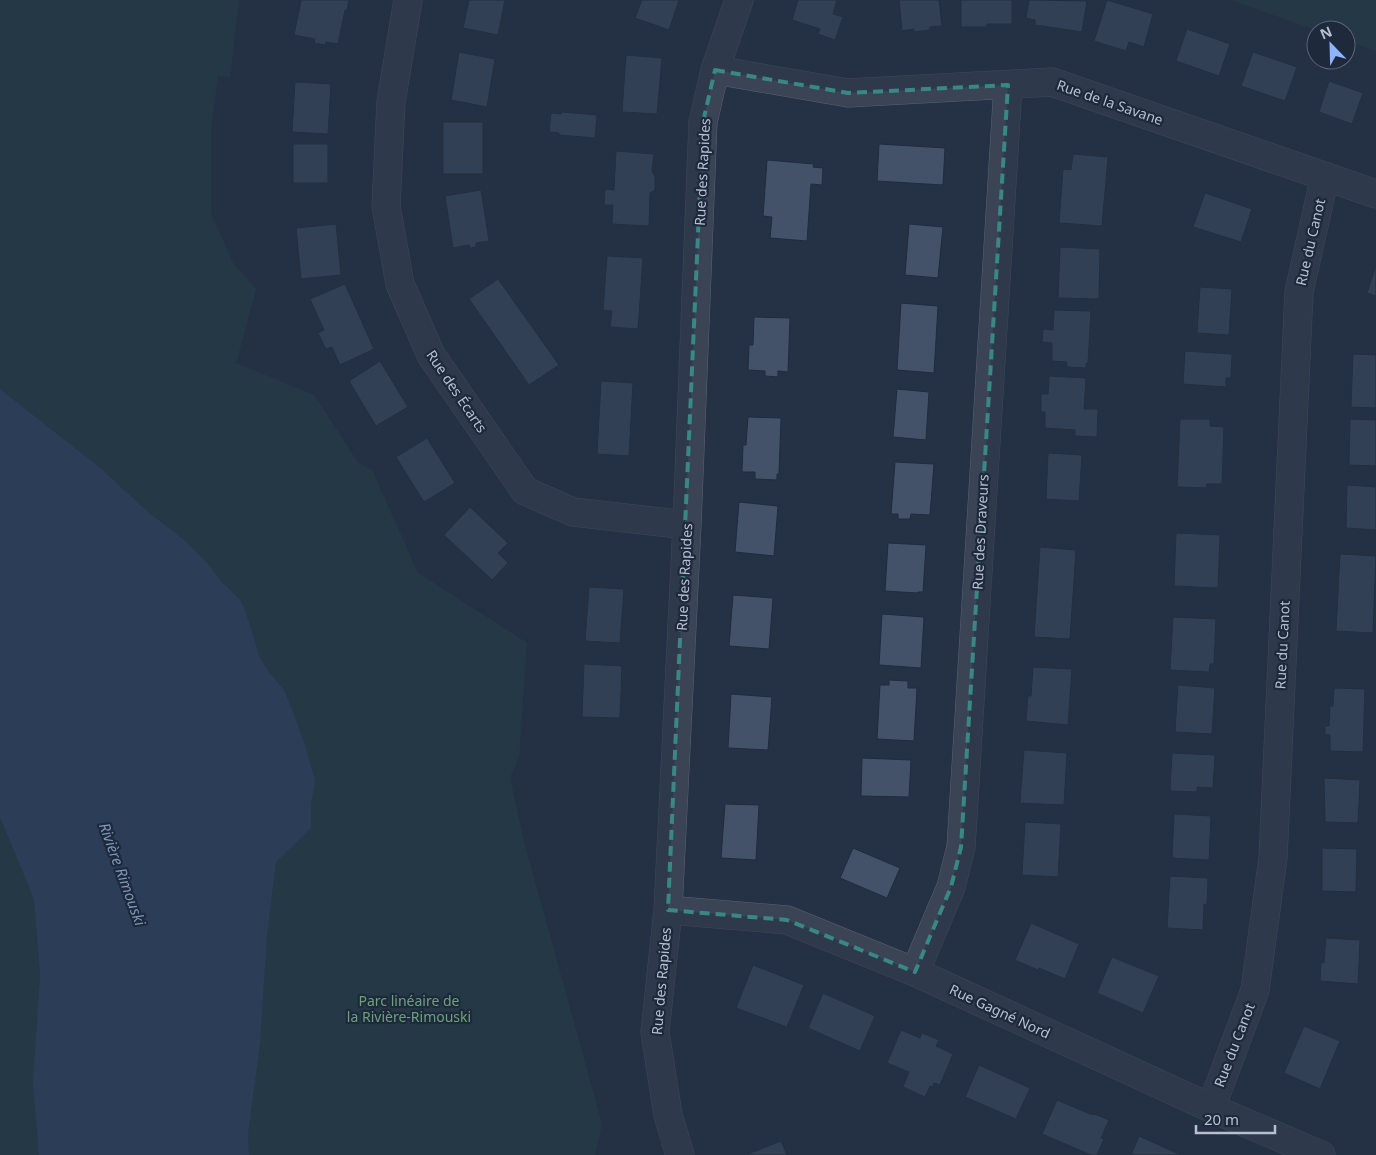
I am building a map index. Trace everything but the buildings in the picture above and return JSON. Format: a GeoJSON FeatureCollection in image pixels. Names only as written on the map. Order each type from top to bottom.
{"type":"FeatureCollection","features":[{"type":"Feature","properties":{"kind":"street","name":"Rue des Écarts"},"geometry":{"type":"LineString","coordinates":[[408,0],[391,102],[386,206],[400,284],[431,355],[525,491],[573,512],[687,525]]}},
{"type":"Feature","properties":{"kind":"street","name":"Rue des Rapides"},"geometry":{"type":"LineString","coordinates":[[680,1155],[668,1115],[654,1032],[668,910],[687,525],[703,122],[715,70],[739,0]]}},
{"type":"Feature","properties":{"kind":"street","name":"Rue de la Savane"},"geometry":{"type":"LineString","coordinates":[[715,70],[848,93],[1052,82],[1376,194]]}},
{"type":"Feature","properties":{"kind":"street","name":"Rue des Draveurs"},"geometry":{"type":"LineString","coordinates":[[915,972],[950,887],[961,847],[1008,85]]}},
{"type":"Feature","properties":{"kind":"street","name":"Rue du Canot"},"geometry":{"type":"LineString","coordinates":[[1211,1108],[1255,990],[1273,858],[1299,292],[1325,176]]}},
{"type":"Feature","properties":{"kind":"street","name":"Rue Gagné Nord"},"geometry":{"type":"LineString","coordinates":[[668,910],[788,920],[915,972],[1211,1108],[1321,1155]]}},
{"type":"Feature","properties":{"kind":"highlighted area"},"geometry":{"type":"Polygon","coordinates":[[[715,70],[848,93],[1008,85],[961,847],[951,887],[915,972],[787,920],[668,910],[703,122],[715,70]]]}},
{"type":"Feature","properties":{"kind":"green space","name":"Parc linéaire de la Rivière-Rimouski"},"geometry":{"type":"Polygon","coordinates":[[[0,0],[239,0],[230,77],[218,76],[211,127],[211,213],[233,263],[256,289],[236,363],[314,395],[358,463],[372,470],[418,573],[527,643],[519,756],[510,778],[524,842],[602,1124],[595,1155],[249,1155],[248,1134],[260,1044],[267,936],[276,862],[311,828],[311,805],[315,780],[304,742],[284,690],[268,671],[259,656],[249,622],[240,601],[184,540],[147,511],[99,467],[0,389],[0,0]]]}},
{"type":"Feature","properties":{"kind":"green space"},"geometry":{"type":"Polygon","coordinates":[[[1231,0],[1376,0],[1376,51],[1356,44],[1356,20],[1306,20],[1306,26],[1231,0]]]}},
{"type":"Feature","properties":{"kind":"green space"},"geometry":{"type":"Polygon","coordinates":[[[0,806],[8,835],[34,899],[40,975],[36,1041],[46,1155],[0,1155],[0,806]]]}},
{"type":"Feature","properties":{"kind":"water","name":"Rivière Rimouski"},"geometry":{"type":"Polygon","coordinates":[[[0,389],[99,467],[147,511],[184,540],[241,601],[259,656],[268,671],[284,690],[304,742],[315,780],[311,805],[311,828],[276,862],[267,936],[260,1044],[248,1134],[249,1155],[39,1155],[33,1083],[40,975],[34,899],[0,817],[0,389]]]}}]}
